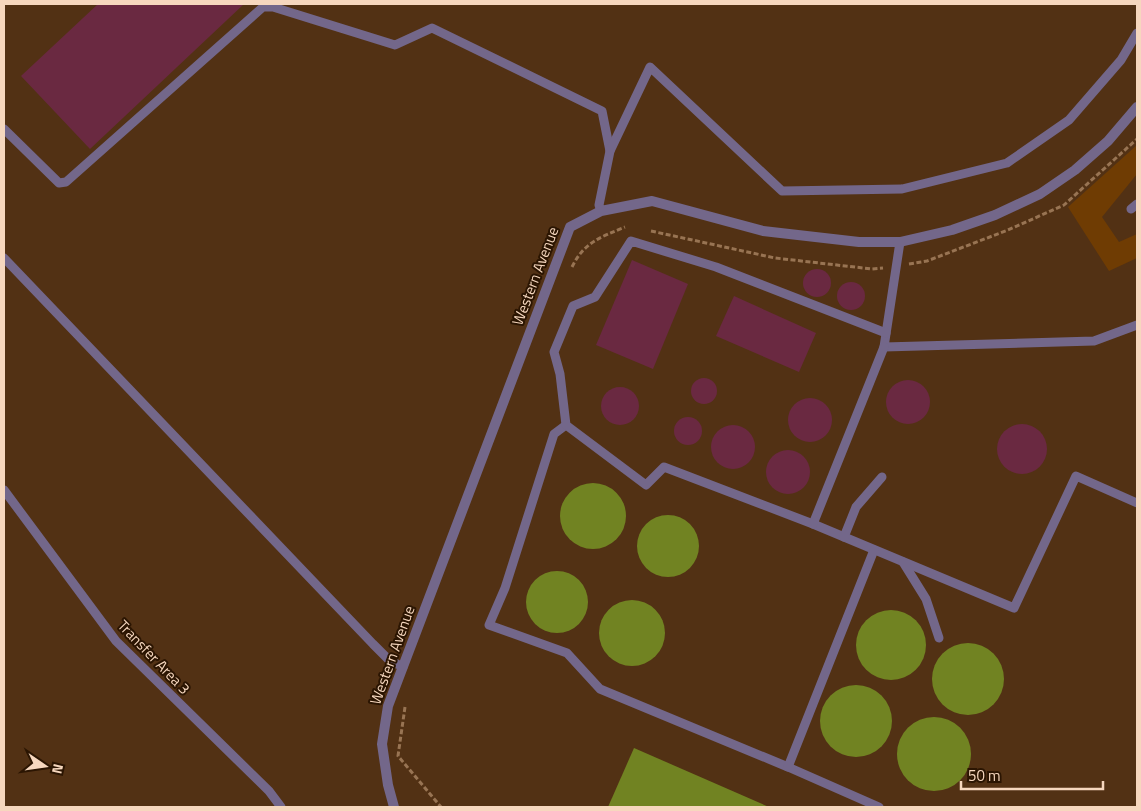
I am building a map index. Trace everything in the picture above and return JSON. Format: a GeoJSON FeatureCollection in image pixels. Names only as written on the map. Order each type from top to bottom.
{"type":"FeatureCollection","features":[{"type":"Feature","properties":{"kind":"street","name":"Western Avenue"},"geometry":{"type":"LineString","coordinates":[[394,807],[388,785],[382,744],[388,706],[570,226],[601,211],[652,201],[764,231],[859,242],[900,242],[952,230],[994,215],[1040,194],[1075,170],[1108,141],[1137,107]]}},
{"type":"Feature","properties":{"kind":"lane"},"geometry":{"type":"LineString","coordinates":[[4,129],[58,183],[66,182],[263,7],[273,7],[395,45],[432,28],[602,111],[610,151]]}},
{"type":"Feature","properties":{"kind":"lane"},"geometry":{"type":"LineString","coordinates":[[601,211],[599,205],[610,151],[650,67],[782,191],[902,190],[1007,163],[1069,120],[1121,60],[1137,33]]}},
{"type":"Feature","properties":{"kind":"lane"},"geometry":{"type":"LineString","coordinates":[[886,332],[716,267],[631,241],[595,297],[573,306],[554,352],[560,374],[566,425],[646,485],[664,467],[813,524],[1014,608],[1076,476],[1137,503]]}},
{"type":"Feature","properties":{"kind":"lane"},"geometry":{"type":"LineString","coordinates":[[813,524],[884,347],[900,242]]}},
{"type":"Feature","properties":{"kind":"lane"},"geometry":{"type":"LineString","coordinates":[[4,258],[373,644],[389,660],[403,667]]}},
{"type":"Feature","properties":{"kind":"lane"},"geometry":{"type":"LineString","coordinates":[[884,347],[1094,341],[1137,325]]}},
{"type":"Feature","properties":{"kind":"lane"},"geometry":{"type":"LineString","coordinates":[[566,425],[554,434],[505,588],[489,625],[567,653],[600,689],[880,807]]}},
{"type":"Feature","properties":{"kind":"lane"},"geometry":{"type":"LineString","coordinates":[[844,537],[856,507],[882,477]]}},
{"type":"Feature","properties":{"kind":"lane","name":"Transfer Area 3"},"geometry":{"type":"LineString","coordinates":[[4,490],[116,641],[269,791],[281,807]]}},
{"type":"Feature","properties":{"kind":"lane"},"geometry":{"type":"LineString","coordinates":[[788,767],[874,550]]}},
{"type":"Feature","properties":{"kind":"lane"},"geometry":{"type":"LineString","coordinates":[[903,562],[926,599],[939,638]]}},
{"type":"Feature","properties":{"kind":"path"},"geometry":{"type":"LineString","coordinates":[[645,230],[775,258],[872,269],[896,267],[927,260],[1008,230],[1064,205],[1137,139]]}},
{"type":"Feature","properties":{"kind":"path"},"geometry":{"type":"LineString","coordinates":[[569,274],[579,252],[599,238],[627,226]]}},
{"type":"Feature","properties":{"kind":"path"},"geometry":{"type":"LineString","coordinates":[[406,701],[398,756],[441,807]]}},
{"type":"Feature","properties":{"kind":"shaded area"},"geometry":{"type":"Polygon","coordinates":[[[4,4],[1137,4],[1137,807],[4,807],[4,4]]]}},
{"type":"Feature","properties":{"kind":"shaded area"},"geometry":{"type":"Polygon","coordinates":[[[1137,145],[1137,174],[1102,217],[1119,242],[1137,234],[1137,258],[1109,271],[1068,207],[1137,145]]]}},
{"type":"Feature","properties":{"kind":"shaded area"},"geometry":{"type":"Polygon","coordinates":[[[593,483],[606,486],[616,493],[623,503],[626,516],[623,529],[616,539],[606,546],[593,549],[580,546],[570,539],[563,529],[560,516],[563,503],[570,493],[580,486],[593,483]]]}},
{"type":"Feature","properties":{"kind":"shaded area"},"geometry":{"type":"Polygon","coordinates":[[[668,515],[680,518],[690,524],[696,534],[699,546],[696,558],[690,568],[680,574],[668,577],[656,574],[646,568],[640,558],[637,546],[640,534],[646,524],[656,518],[668,515]]]}},
{"type":"Feature","properties":{"kind":"shaded area"},"geometry":{"type":"Polygon","coordinates":[[[551,571],[563,571],[579,580],[586,590],[588,602],[586,614],[579,624],[563,633],[551,633],[540,628],[531,619],[526,608],[526,596],[531,585],[540,576],[551,571]]]}},
{"type":"Feature","properties":{"kind":"shaded area"},"geometry":{"type":"Polygon","coordinates":[[[632,600],[644,603],[655,610],[662,621],[665,633],[662,645],[655,656],[644,663],[632,666],[620,663],[609,656],[602,645],[599,633],[602,621],[609,610],[620,603],[632,600]]]}},
{"type":"Feature","properties":{"kind":"shaded area"},"geometry":{"type":"Polygon","coordinates":[[[898,610],[911,616],[920,625],[924,631],[926,645],[924,659],[916,670],[905,678],[884,680],[877,678],[866,670],[858,659],[856,638],[858,631],[866,620],[877,612],[898,610]]]}},
{"type":"Feature","properties":{"kind":"shaded area"},"geometry":{"type":"Polygon","coordinates":[[[975,643],[994,653],[1002,665],[1004,679],[1002,693],[994,705],[982,713],[961,715],[942,705],[934,693],[932,672],[942,653],[954,645],[975,643]]]}},
{"type":"Feature","properties":{"kind":"shaded area"},"geometry":{"type":"Polygon","coordinates":[[[856,685],[870,688],[882,695],[889,707],[892,721],[889,735],[882,747],[870,754],[856,757],[842,754],[830,747],[823,735],[820,721],[823,707],[830,695],[842,688],[856,685]]]}},
{"type":"Feature","properties":{"kind":"shaded area"},"geometry":{"type":"Polygon","coordinates":[[[934,717],[955,723],[965,733],[971,754],[965,775],[955,785],[934,791],[913,785],[903,775],[897,754],[903,733],[913,723],[934,717]]]}},
{"type":"Feature","properties":{"kind":"shaded area"},"geometry":{"type":"Polygon","coordinates":[[[634,748],[769,807],[608,807],[634,748]]]}},
{"type":"Feature","properties":{"kind":"building"},"geometry":{"type":"Polygon","coordinates":[[[98,4],[244,4],[90,149],[21,76],[98,4]]]}},
{"type":"Feature","properties":{"kind":"building"},"geometry":{"type":"Polygon","coordinates":[[[632,260],[688,284],[653,369],[596,345],[632,260]]]}},
{"type":"Feature","properties":{"kind":"building"},"geometry":{"type":"Polygon","coordinates":[[[817,269],[827,273],[831,283],[827,293],[817,297],[807,293],[803,283],[807,273],[817,269]]]}},
{"type":"Feature","properties":{"kind":"building"},"geometry":{"type":"Polygon","coordinates":[[[851,282],[861,286],[865,296],[861,306],[851,310],[841,306],[837,296],[841,286],[851,282]]]}},
{"type":"Feature","properties":{"kind":"building"},"geometry":{"type":"Polygon","coordinates":[[[734,296],[816,333],[799,372],[716,336],[734,296]]]}},
{"type":"Feature","properties":{"kind":"building"},"geometry":{"type":"Polygon","coordinates":[[[704,378],[714,381],[717,391],[714,401],[704,404],[694,401],[691,391],[694,381],[704,378]]]}},
{"type":"Feature","properties":{"kind":"building"},"geometry":{"type":"Polygon","coordinates":[[[908,380],[920,384],[926,390],[930,402],[926,414],[920,420],[908,424],[896,420],[890,414],[886,402],[890,390],[896,384],[908,380]]]}},
{"type":"Feature","properties":{"kind":"building"},"geometry":{"type":"Polygon","coordinates":[[[620,387],[634,392],[639,406],[634,420],[620,425],[606,420],[601,406],[606,392],[620,387]]]}},
{"type":"Feature","properties":{"kind":"building"},"geometry":{"type":"Polygon","coordinates":[[[810,398],[822,402],[828,408],[832,420],[828,432],[822,438],[810,442],[798,438],[792,432],[788,420],[792,408],[798,402],[810,398]]]}},
{"type":"Feature","properties":{"kind":"building"},"geometry":{"type":"Polygon","coordinates":[[[688,417],[698,421],[702,431],[698,441],[688,445],[678,441],[674,431],[678,421],[688,417]]]}},
{"type":"Feature","properties":{"kind":"building"},"geometry":{"type":"Polygon","coordinates":[[[1027,424],[1040,431],[1046,439],[1046,459],[1040,467],[1032,473],[1017,474],[1004,467],[998,459],[997,444],[1004,431],[1012,425],[1027,424]]]}},
{"type":"Feature","properties":{"kind":"building"},"geometry":{"type":"Polygon","coordinates":[[[737,425],[749,431],[754,438],[754,456],[749,463],[742,468],[729,469],[721,466],[714,459],[711,443],[714,435],[721,428],[737,425]]]}},
{"type":"Feature","properties":{"kind":"building"},"geometry":{"type":"Polygon","coordinates":[[[792,450],[804,456],[809,463],[809,481],[804,488],[797,493],[784,494],[772,488],[767,481],[766,468],[772,456],[779,451],[792,450]]]}}]}
